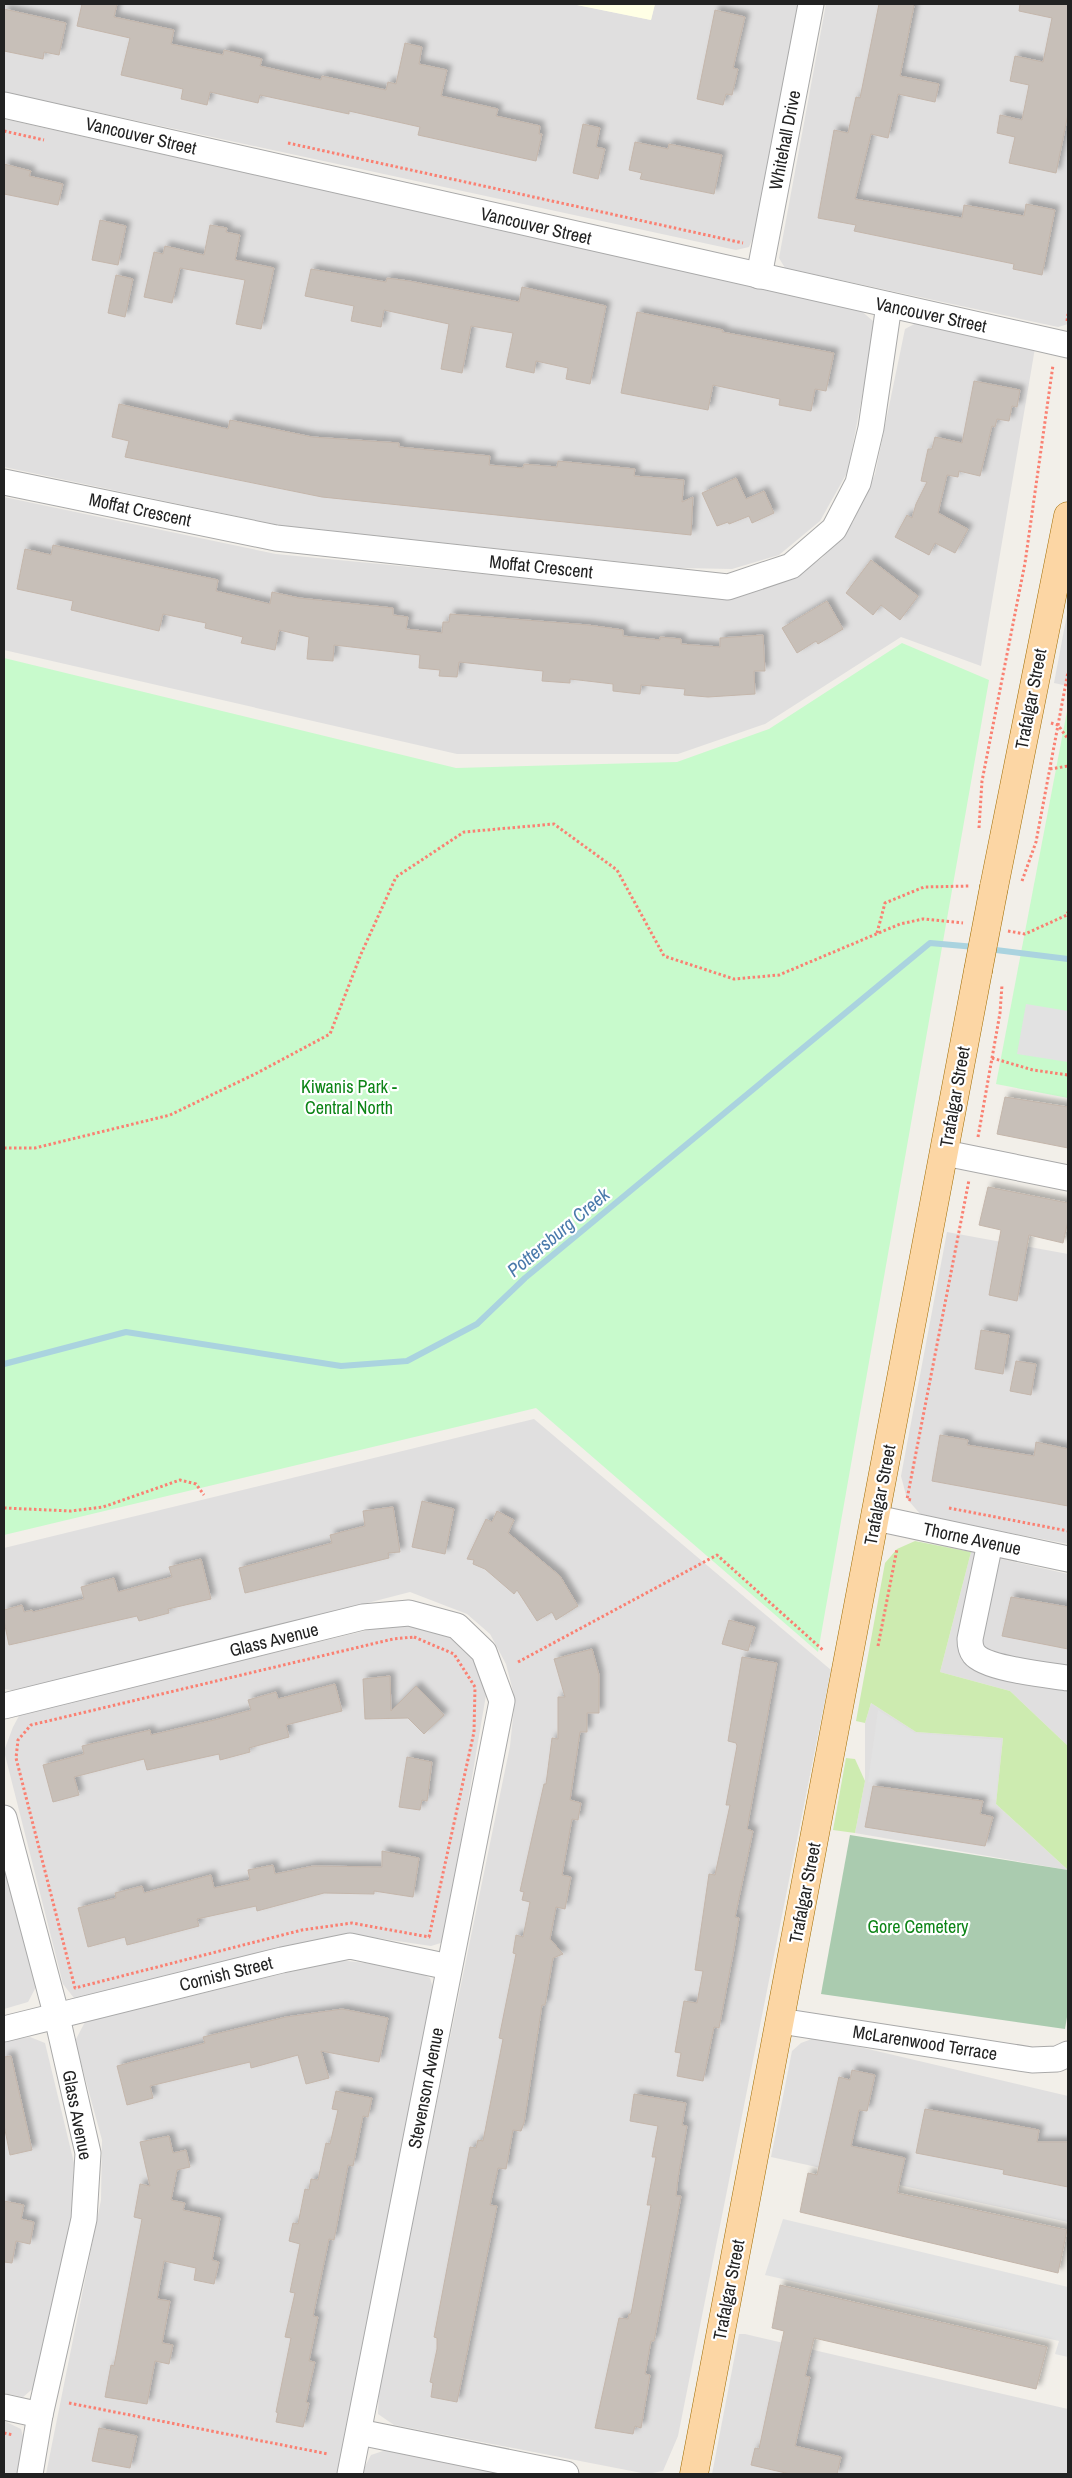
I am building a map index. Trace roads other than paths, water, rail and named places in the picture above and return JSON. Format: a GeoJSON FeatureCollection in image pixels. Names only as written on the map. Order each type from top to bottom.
{"type":"FeatureCollection","features":[{"type":"Feature","properties":{"kind":"main road","name":"Trafalgar Street"},"geometry":{"type":"LineString","coordinates":[[694,2474],[945,1153],[990,976],[984,887],[1068,516]]}},
{"type":"Feature","properties":{"kind":"street","name":"Whitehall Drive"},"geometry":{"type":"LineString","coordinates":[[759,276],[811,4]]}},
{"type":"Feature","properties":{"kind":"street","name":"Vancouver Street"},"geometry":{"type":"LineString","coordinates":[[4,105],[759,276],[1063,342]]}},
{"type":"Feature","properties":{"kind":"street","name":"Moffat Crescent"},"geometry":{"type":"LineString","coordinates":[[4,482],[276,538],[728,587],[791,566],[834,530],[858,483],[871,428],[889,305]]}},
{"type":"Feature","properties":{"kind":"street"},"geometry":{"type":"LineString","coordinates":[[945,1153],[1068,1178]]}},
{"type":"Feature","properties":{"kind":"street","name":"Thorne Avenue"},"geometry":{"type":"LineString","coordinates":[[876,1518],[1068,1559]]}},
{"type":"Feature","properties":{"kind":"street"},"geometry":{"type":"LineString","coordinates":[[990,1542],[970,1639],[974,1654],[982,1661],[1068,1678]]}},
{"type":"Feature","properties":{"kind":"street","name":"Glass Avenue"},"geometry":{"type":"LineString","coordinates":[[4,1706],[363,1617],[409,1613],[457,1626],[484,1652],[502,1701]]}},
{"type":"Feature","properties":{"kind":"street","name":"Stevenson Avenue"},"geometry":{"type":"LineString","coordinates":[[350,2474],[502,1701]]}},
{"type":"Feature","properties":{"kind":"street","name":"Glass Avenue"},"geometry":{"type":"LineString","coordinates":[[4,1818],[57,2017],[88,2153],[84,2219],[40,2415],[30,2474]]}},
{"type":"Feature","properties":{"kind":"street","name":"Cornish Street"},"geometry":{"type":"LineString","coordinates":[[4,2029],[282,1960],[350,1946],[449,1967]]}},
{"type":"Feature","properties":{"kind":"street","name":"McLarenwood Terrace"},"geometry":{"type":"LineString","coordinates":[[780,2021],[1032,2060],[1058,2059],[1068,2054]]}},
{"type":"Feature","properties":{"kind":"street"},"geometry":{"type":"LineString","coordinates":[[4,2407],[40,2415]]}},
{"type":"Feature","properties":{"kind":"street"},"geometry":{"type":"LineString","coordinates":[[359,2432],[566,2474]]}},
{"type":"Feature","properties":{"kind":"waterway","name":"Pottersburg Creek"},"geometry":{"type":"LineString","coordinates":[[4,1364],[126,1332],[341,1366],[407,1361],[477,1324],[525,1278],[930,943],[975,947]]}},
{"type":"Feature","properties":{"kind":"waterway","name":"Pottersburg Creek"},"geometry":{"type":"LineString","coordinates":[[988,949],[1068,959]]}},
{"type":"Feature","properties":{"kind":"park label","name":"Kiwanis Park - Central North"},"geometry":{"type":"Point","coordinates":[349,1097]}},
{"type":"Feature","properties":{"kind":"park label","name":"Gore Cemetery"},"geometry":{"type":"Point","coordinates":[918,1927]}}]}
